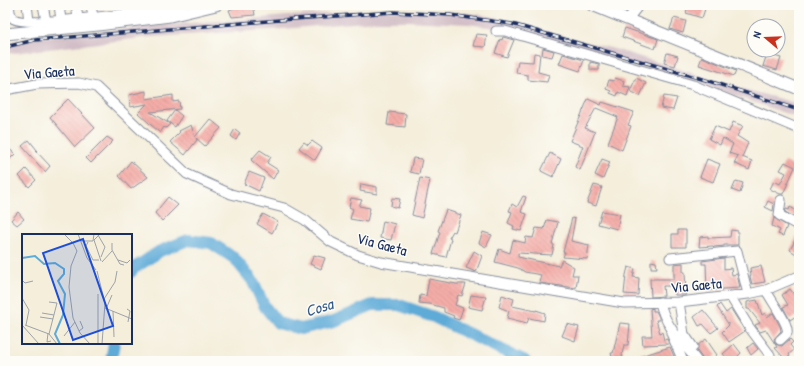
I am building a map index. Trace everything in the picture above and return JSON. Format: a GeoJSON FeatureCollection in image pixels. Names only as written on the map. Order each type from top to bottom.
{"type":"FeatureCollection","features":[{"type":"Feature","properties":{"kind":"main road"},"geometry":{"type":"LineString","coordinates":[[5,34],[62,25],[170,16],[216,5]]}},
{"type":"Feature","properties":{"kind":"main road"},"geometry":{"type":"LineString","coordinates":[[592,5],[799,89]]}},
{"type":"Feature","properties":{"kind":"street"},"geometry":{"type":"LineString","coordinates":[[10,5],[11,15],[15,19],[46,21],[62,25]]}},
{"type":"Feature","properties":{"kind":"street"},"geometry":{"type":"LineString","coordinates":[[27,5],[29,21]]}},
{"type":"Feature","properties":{"kind":"street"},"geometry":{"type":"LineString","coordinates":[[43,5],[46,21]]}},
{"type":"Feature","properties":{"kind":"street"},"geometry":{"type":"LineString","coordinates":[[59,5],[62,25]]}},
{"type":"Feature","properties":{"kind":"street"},"geometry":{"type":"LineString","coordinates":[[76,5],[78,18]]}},
{"type":"Feature","properties":{"kind":"street"},"geometry":{"type":"LineString","coordinates":[[91,5],[93,17]]}},
{"type":"Feature","properties":{"kind":"street"},"geometry":{"type":"LineString","coordinates":[[107,5],[109,15]]}},
{"type":"Feature","properties":{"kind":"street"},"geometry":{"type":"LineString","coordinates":[[628,19],[639,5]]}},
{"type":"Feature","properties":{"kind":"street"},"geometry":{"type":"LineString","coordinates":[[5,15],[8,20],[15,24],[62,25],[78,18],[109,15],[124,9],[177,6]]}},
{"type":"Feature","properties":{"kind":"street"},"geometry":{"type":"LineString","coordinates":[[496,31],[505,31],[693,85],[799,129]]}},
{"type":"Feature","properties":{"kind":"street","name":"Via Gaeta"},"geometry":{"type":"LineString","coordinates":[[5,90],[38,84],[78,83],[96,87],[187,174],[231,194],[284,208],[305,220],[331,242],[358,255],[381,262],[624,303],[679,302],[748,294],[766,290],[799,276]]}},
{"type":"Feature","properties":{"kind":"street"},"geometry":{"type":"LineString","coordinates":[[781,200],[778,214],[799,226]]}},
{"type":"Feature","properties":{"kind":"street"},"geometry":{"type":"LineString","coordinates":[[670,258],[737,251],[748,294]]}},
{"type":"Feature","properties":{"kind":"street"},"geometry":{"type":"LineString","coordinates":[[766,290],[787,328],[787,333],[780,340]]}},
{"type":"Feature","properties":{"kind":"street"},"geometry":{"type":"LineString","coordinates":[[730,296],[749,327],[770,355]]}},
{"type":"Feature","properties":{"kind":"street"},"geometry":{"type":"LineString","coordinates":[[660,302],[661,310],[683,361]]}},
{"type":"Feature","properties":{"kind":"street"},"geometry":{"type":"LineString","coordinates":[[679,302],[684,334],[703,361]]}},
{"type":"Feature","properties":{"kind":"street"},"geometry":{"type":"LineString","coordinates":[[669,328],[697,361]]}},
{"type":"Feature","properties":{"kind":"shaded area"},"geometry":{"type":"Polygon","coordinates":[[[374,10],[469,13],[493,17],[618,50],[733,86],[799,104],[799,118],[718,90],[658,72],[502,29],[468,24],[375,21],[271,30],[150,37],[5,54],[5,43],[37,38],[149,26],[374,10]]]}},
{"type":"Feature","properties":{"kind":"building"},"geometry":{"type":"Polygon","coordinates":[[[242,5],[253,5],[255,15],[232,17],[229,10],[242,5]]]}},
{"type":"Feature","properties":{"kind":"building"},"geometry":{"type":"Polygon","coordinates":[[[688,5],[705,9],[702,18],[686,13],[688,5]]]}},
{"type":"Feature","properties":{"kind":"building"},"geometry":{"type":"Polygon","coordinates":[[[674,18],[686,21],[683,33],[670,29],[674,18]]]}},
{"type":"Feature","properties":{"kind":"building"},"geometry":{"type":"Polygon","coordinates":[[[625,28],[658,39],[655,49],[622,37],[625,28]]]}},
{"type":"Feature","properties":{"kind":"building"},"geometry":{"type":"Polygon","coordinates":[[[476,34],[487,35],[485,47],[473,46],[476,34]]]}},
{"type":"Feature","properties":{"kind":"building"},"geometry":{"type":"Polygon","coordinates":[[[503,37],[514,40],[507,57],[495,53],[500,39],[502,40],[503,37]]]}},
{"type":"Feature","properties":{"kind":"building"},"geometry":{"type":"Polygon","coordinates":[[[543,48],[554,51],[552,57],[542,55],[543,48]]]}},
{"type":"Feature","properties":{"kind":"building"},"geometry":{"type":"Polygon","coordinates":[[[534,53],[540,54],[538,72],[549,75],[547,82],[528,80],[528,75],[516,73],[518,61],[533,62],[534,53]]]}},
{"type":"Feature","properties":{"kind":"building"},"geometry":{"type":"Polygon","coordinates":[[[667,53],[678,56],[675,66],[664,63],[667,53]]]}},
{"type":"Feature","properties":{"kind":"building"},"geometry":{"type":"Polygon","coordinates":[[[563,54],[584,60],[580,71],[559,64],[563,54]]]}},
{"type":"Feature","properties":{"kind":"building"},"geometry":{"type":"Polygon","coordinates":[[[702,57],[736,71],[734,76],[699,65],[702,57]]]}},
{"type":"Feature","properties":{"kind":"building"},"geometry":{"type":"Polygon","coordinates":[[[766,58],[781,58],[777,70],[763,66],[766,58]]]}},
{"type":"Feature","properties":{"kind":"building"},"geometry":{"type":"Polygon","coordinates":[[[590,62],[599,64],[599,70],[590,70],[590,62]]]}},
{"type":"Feature","properties":{"kind":"building"},"geometry":{"type":"Polygon","coordinates":[[[615,78],[624,81],[623,86],[630,87],[627,96],[618,92],[617,96],[610,93],[611,91],[606,89],[609,80],[614,81],[615,78]]]}},
{"type":"Feature","properties":{"kind":"building"},"geometry":{"type":"Polygon","coordinates":[[[636,78],[646,83],[640,96],[630,91],[636,78]]]}},
{"type":"Feature","properties":{"kind":"building"},"geometry":{"type":"Polygon","coordinates":[[[146,91],[146,99],[173,95],[173,102],[179,101],[180,109],[150,112],[170,124],[166,128],[164,127],[160,133],[138,113],[147,104],[130,107],[129,95],[146,91]]]}},
{"type":"Feature","properties":{"kind":"building"},"geometry":{"type":"Polygon","coordinates":[[[664,96],[677,98],[673,110],[661,108],[664,96]]]}},
{"type":"Feature","properties":{"kind":"building"},"geometry":{"type":"Polygon","coordinates":[[[68,99],[95,128],[75,147],[50,117],[68,99]]]}},
{"type":"Feature","properties":{"kind":"building"},"geometry":{"type":"Polygon","coordinates":[[[588,99],[601,105],[602,102],[634,112],[628,125],[631,126],[622,150],[608,143],[618,117],[596,108],[585,128],[595,132],[580,170],[575,167],[583,146],[570,141],[588,99]]]}},
{"type":"Feature","properties":{"kind":"building"},"geometry":{"type":"Polygon","coordinates":[[[175,110],[182,116],[175,127],[167,121],[175,110]]]}},
{"type":"Feature","properties":{"kind":"building"},"geometry":{"type":"Polygon","coordinates":[[[389,112],[406,114],[405,127],[387,125],[389,112]]]}},
{"type":"Feature","properties":{"kind":"building"},"geometry":{"type":"Polygon","coordinates":[[[210,119],[221,128],[205,146],[196,138],[197,140],[185,155],[170,142],[180,132],[179,131],[191,125],[195,137],[210,119]]]}},
{"type":"Feature","properties":{"kind":"building"},"geometry":{"type":"Polygon","coordinates":[[[733,122],[743,126],[737,136],[748,143],[742,157],[752,161],[749,170],[734,163],[738,156],[729,153],[733,144],[723,138],[720,145],[709,139],[715,126],[729,132],[733,122]]]}},
{"type":"Feature","properties":{"kind":"building"},"geometry":{"type":"Polygon","coordinates":[[[235,129],[240,133],[236,140],[231,136],[235,129]]]}},
{"type":"Feature","properties":{"kind":"building"},"geometry":{"type":"Polygon","coordinates":[[[107,137],[113,141],[91,163],[86,158],[107,137]]]}},
{"type":"Feature","properties":{"kind":"building"},"geometry":{"type":"Polygon","coordinates":[[[29,140],[37,150],[36,151],[50,166],[45,172],[22,146],[29,140]]]}},
{"type":"Feature","properties":{"kind":"building"},"geometry":{"type":"Polygon","coordinates":[[[312,141],[322,148],[315,160],[299,148],[304,142],[308,145],[312,141]]]}},
{"type":"Feature","properties":{"kind":"building"},"geometry":{"type":"Polygon","coordinates":[[[5,145],[15,154],[7,162],[5,160],[5,145]]]}},
{"type":"Feature","properties":{"kind":"building"},"geometry":{"type":"Polygon","coordinates":[[[260,150],[271,157],[267,163],[278,170],[273,179],[251,160],[260,150]]]}},
{"type":"Feature","properties":{"kind":"building"},"geometry":{"type":"Polygon","coordinates":[[[550,153],[561,159],[553,177],[541,171],[550,153]]]}},
{"type":"Feature","properties":{"kind":"building"},"geometry":{"type":"Polygon","coordinates":[[[413,158],[422,159],[419,174],[410,172],[413,158]]]}},
{"type":"Feature","properties":{"kind":"building"},"geometry":{"type":"Polygon","coordinates":[[[602,159],[610,162],[603,179],[595,175],[602,159]]]}},
{"type":"Feature","properties":{"kind":"building"},"geometry":{"type":"Polygon","coordinates":[[[707,159],[720,164],[713,182],[700,177],[707,159]]]}},
{"type":"Feature","properties":{"kind":"building"},"geometry":{"type":"Polygon","coordinates":[[[131,161],[148,177],[131,189],[119,176],[131,161]]]}},
{"type":"Feature","properties":{"kind":"building"},"geometry":{"type":"Polygon","coordinates":[[[785,162],[795,167],[783,194],[780,194],[770,189],[774,181],[780,184],[786,173],[780,170],[785,162]]]}},
{"type":"Feature","properties":{"kind":"building"},"geometry":{"type":"Polygon","coordinates":[[[26,169],[36,180],[29,187],[19,176],[26,169]]]}},
{"type":"Feature","properties":{"kind":"building"},"geometry":{"type":"Polygon","coordinates":[[[249,172],[264,178],[259,191],[244,184],[249,172]]]}},
{"type":"Feature","properties":{"kind":"building"},"geometry":{"type":"Polygon","coordinates":[[[420,178],[430,180],[422,218],[412,215],[420,178]]]}},
{"type":"Feature","properties":{"kind":"building"},"geometry":{"type":"Polygon","coordinates":[[[736,181],[743,183],[740,193],[732,190],[736,181]]]}},
{"type":"Feature","properties":{"kind":"building"},"geometry":{"type":"Polygon","coordinates":[[[361,184],[377,187],[377,194],[360,191],[361,184]]]}},
{"type":"Feature","properties":{"kind":"building"},"geometry":{"type":"Polygon","coordinates":[[[594,185],[602,187],[596,206],[587,203],[594,185]]]}},
{"type":"Feature","properties":{"kind":"building"},"geometry":{"type":"Polygon","coordinates":[[[523,196],[526,197],[521,212],[527,214],[521,231],[513,229],[514,226],[508,223],[512,212],[509,211],[512,204],[517,207],[523,196]]]}},
{"type":"Feature","properties":{"kind":"building"},"geometry":{"type":"Polygon","coordinates":[[[168,197],[178,205],[162,221],[155,213],[168,197]]]}},
{"type":"Feature","properties":{"kind":"building"},"geometry":{"type":"Polygon","coordinates":[[[351,198],[362,200],[359,206],[370,208],[367,222],[350,219],[353,209],[349,207],[351,198]]]}},
{"type":"Feature","properties":{"kind":"building"},"geometry":{"type":"Polygon","coordinates":[[[392,198],[400,199],[398,208],[391,206],[392,198]]]}},
{"type":"Feature","properties":{"kind":"building"},"geometry":{"type":"Polygon","coordinates":[[[768,201],[774,204],[773,211],[765,207],[768,201]]]}},
{"type":"Feature","properties":{"kind":"building"},"geometry":{"type":"Polygon","coordinates":[[[790,207],[799,212],[799,219],[785,212],[786,209],[789,210],[790,207]]]}},
{"type":"Feature","properties":{"kind":"building"},"geometry":{"type":"Polygon","coordinates":[[[446,210],[461,215],[455,232],[453,231],[449,238],[451,239],[446,257],[433,254],[440,232],[438,231],[446,210]]]}},
{"type":"Feature","properties":{"kind":"building"},"geometry":{"type":"Polygon","coordinates":[[[602,211],[620,214],[617,229],[598,224],[602,211]]]}},
{"type":"Feature","properties":{"kind":"building"},"geometry":{"type":"Polygon","coordinates":[[[18,212],[24,219],[17,225],[11,220],[18,212]]]}},
{"type":"Feature","properties":{"kind":"building"},"geometry":{"type":"Polygon","coordinates":[[[263,214],[278,222],[272,233],[257,224],[263,214]]]}},
{"type":"Feature","properties":{"kind":"building"},"geometry":{"type":"Polygon","coordinates":[[[572,218],[575,219],[571,241],[589,245],[587,259],[563,257],[572,218]]]}},
{"type":"Feature","properties":{"kind":"building"},"geometry":{"type":"Polygon","coordinates":[[[774,218],[787,226],[783,236],[778,234],[780,230],[772,226],[774,218]]]}},
{"type":"Feature","properties":{"kind":"building"},"geometry":{"type":"Polygon","coordinates":[[[547,220],[558,222],[552,244],[554,245],[552,255],[518,253],[518,257],[559,266],[562,260],[574,267],[572,275],[578,275],[576,288],[539,283],[541,275],[525,272],[518,268],[495,262],[499,249],[510,253],[513,240],[525,243],[526,237],[533,238],[536,228],[544,229],[547,220]]]}},
{"type":"Feature","properties":{"kind":"building"},"geometry":{"type":"Polygon","coordinates":[[[383,221],[395,224],[391,240],[380,238],[383,221]]]}},
{"type":"Feature","properties":{"kind":"building"},"geometry":{"type":"Polygon","coordinates":[[[678,230],[686,230],[686,247],[672,247],[672,234],[678,234],[678,230]]]}},
{"type":"Feature","properties":{"kind":"building"},"geometry":{"type":"Polygon","coordinates":[[[731,230],[738,231],[738,245],[699,247],[700,237],[730,237],[731,230]]]}},
{"type":"Feature","properties":{"kind":"building"},"geometry":{"type":"Polygon","coordinates":[[[483,232],[492,235],[486,247],[479,243],[483,232]]]}},
{"type":"Feature","properties":{"kind":"building"},"geometry":{"type":"Polygon","coordinates":[[[799,233],[799,256],[790,250],[799,233]]]}},
{"type":"Feature","properties":{"kind":"building"},"geometry":{"type":"Polygon","coordinates":[[[474,251],[482,256],[476,272],[466,268],[474,251]]]}},
{"type":"Feature","properties":{"kind":"building"},"geometry":{"type":"Polygon","coordinates":[[[314,255],[325,258],[321,269],[310,264],[314,255]]]}},
{"type":"Feature","properties":{"kind":"building"},"geometry":{"type":"Polygon","coordinates":[[[724,258],[724,269],[731,268],[732,275],[737,274],[740,288],[707,290],[706,264],[702,264],[702,261],[724,258]]]}},
{"type":"Feature","properties":{"kind":"building"},"geometry":{"type":"Polygon","coordinates":[[[651,261],[656,262],[657,268],[651,268],[651,261]]]}},
{"type":"Feature","properties":{"kind":"building"},"geometry":{"type":"Polygon","coordinates":[[[683,263],[686,295],[675,295],[675,286],[663,286],[664,296],[651,297],[650,279],[674,279],[674,264],[683,263]]]}},
{"type":"Feature","properties":{"kind":"building"},"geometry":{"type":"Polygon","coordinates":[[[761,266],[765,282],[752,284],[750,268],[761,266]]]}},
{"type":"Feature","properties":{"kind":"building"},"geometry":{"type":"Polygon","coordinates":[[[628,267],[635,269],[633,277],[639,278],[638,295],[624,294],[628,267]]]}},
{"type":"Feature","properties":{"kind":"building"},"geometry":{"type":"Polygon","coordinates":[[[429,279],[456,284],[466,284],[462,296],[458,295],[455,305],[463,308],[459,320],[444,312],[444,308],[419,303],[420,295],[426,296],[429,279]]]}},
{"type":"Feature","properties":{"kind":"building"},"geometry":{"type":"Polygon","coordinates":[[[790,289],[796,297],[799,295],[799,314],[790,320],[783,307],[788,305],[782,295],[790,289]]]}},
{"type":"Feature","properties":{"kind":"building"},"geometry":{"type":"Polygon","coordinates":[[[471,295],[486,297],[482,310],[468,307],[471,295]]]}},
{"type":"Feature","properties":{"kind":"building"},"geometry":{"type":"Polygon","coordinates":[[[502,295],[514,299],[512,306],[545,313],[544,321],[529,318],[527,323],[507,318],[509,311],[499,307],[502,295]]]}},
{"type":"Feature","properties":{"kind":"building"},"geometry":{"type":"Polygon","coordinates":[[[757,300],[762,315],[765,313],[767,317],[773,313],[780,326],[781,331],[774,339],[775,344],[766,330],[760,332],[755,325],[760,323],[749,309],[747,309],[747,302],[757,300]]]}},
{"type":"Feature","properties":{"kind":"building"},"geometry":{"type":"Polygon","coordinates":[[[720,304],[726,313],[731,309],[745,331],[729,342],[722,332],[729,325],[717,307],[720,304]]]}},
{"type":"Feature","properties":{"kind":"building"},"geometry":{"type":"Polygon","coordinates":[[[653,308],[653,311],[656,311],[659,317],[659,320],[656,320],[660,333],[662,332],[664,340],[667,339],[669,344],[643,345],[642,336],[652,336],[650,309],[653,308]]]}},
{"type":"Feature","properties":{"kind":"building"},"geometry":{"type":"Polygon","coordinates":[[[703,310],[718,328],[711,333],[703,324],[699,326],[694,317],[703,310]]]}},
{"type":"Feature","properties":{"kind":"building"},"geometry":{"type":"Polygon","coordinates":[[[620,323],[630,324],[628,345],[624,345],[623,357],[613,361],[611,353],[613,353],[620,323]]]}},
{"type":"Feature","properties":{"kind":"building"},"geometry":{"type":"Polygon","coordinates":[[[567,324],[579,327],[575,341],[562,336],[567,324]]]}},
{"type":"Feature","properties":{"kind":"building"},"geometry":{"type":"Polygon","coordinates":[[[706,339],[717,355],[709,361],[704,361],[697,351],[698,345],[706,339]]]}},
{"type":"Feature","properties":{"kind":"building"},"geometry":{"type":"Polygon","coordinates":[[[790,339],[793,342],[790,345],[794,350],[789,354],[790,356],[785,359],[775,348],[777,347],[775,344],[782,346],[790,339]]]}},
{"type":"Feature","properties":{"kind":"building"},"geometry":{"type":"Polygon","coordinates":[[[753,343],[758,349],[751,355],[747,348],[753,343]]]}},
{"type":"Feature","properties":{"kind":"building"},"geometry":{"type":"Polygon","coordinates":[[[734,344],[741,353],[733,361],[729,361],[723,354],[734,344]]]}},
{"type":"Feature","properties":{"kind":"building"},"geometry":{"type":"Polygon","coordinates":[[[670,347],[676,361],[642,361],[641,356],[670,347]]]}},
{"type":"Feature","properties":{"kind":"waterway","name":"Cosa"},"geometry":{"type":"LineString","coordinates":[[132,270],[160,251],[188,240],[211,243],[234,258],[252,280],[265,307],[278,323],[301,329],[334,321],[372,305],[399,305],[434,317],[525,361]]}},
{"type":"Feature","properties":{"kind":"waterway","name":"Cosa"},"geometry":{"type":"LineString","coordinates":[[111,361],[114,344]]}},
{"type":"Feature","properties":{"kind":"railway"},"geometry":{"type":"LineString","coordinates":[[5,47],[35,40],[280,20],[393,12],[450,15],[512,24],[709,81],[799,110]]}}]}
